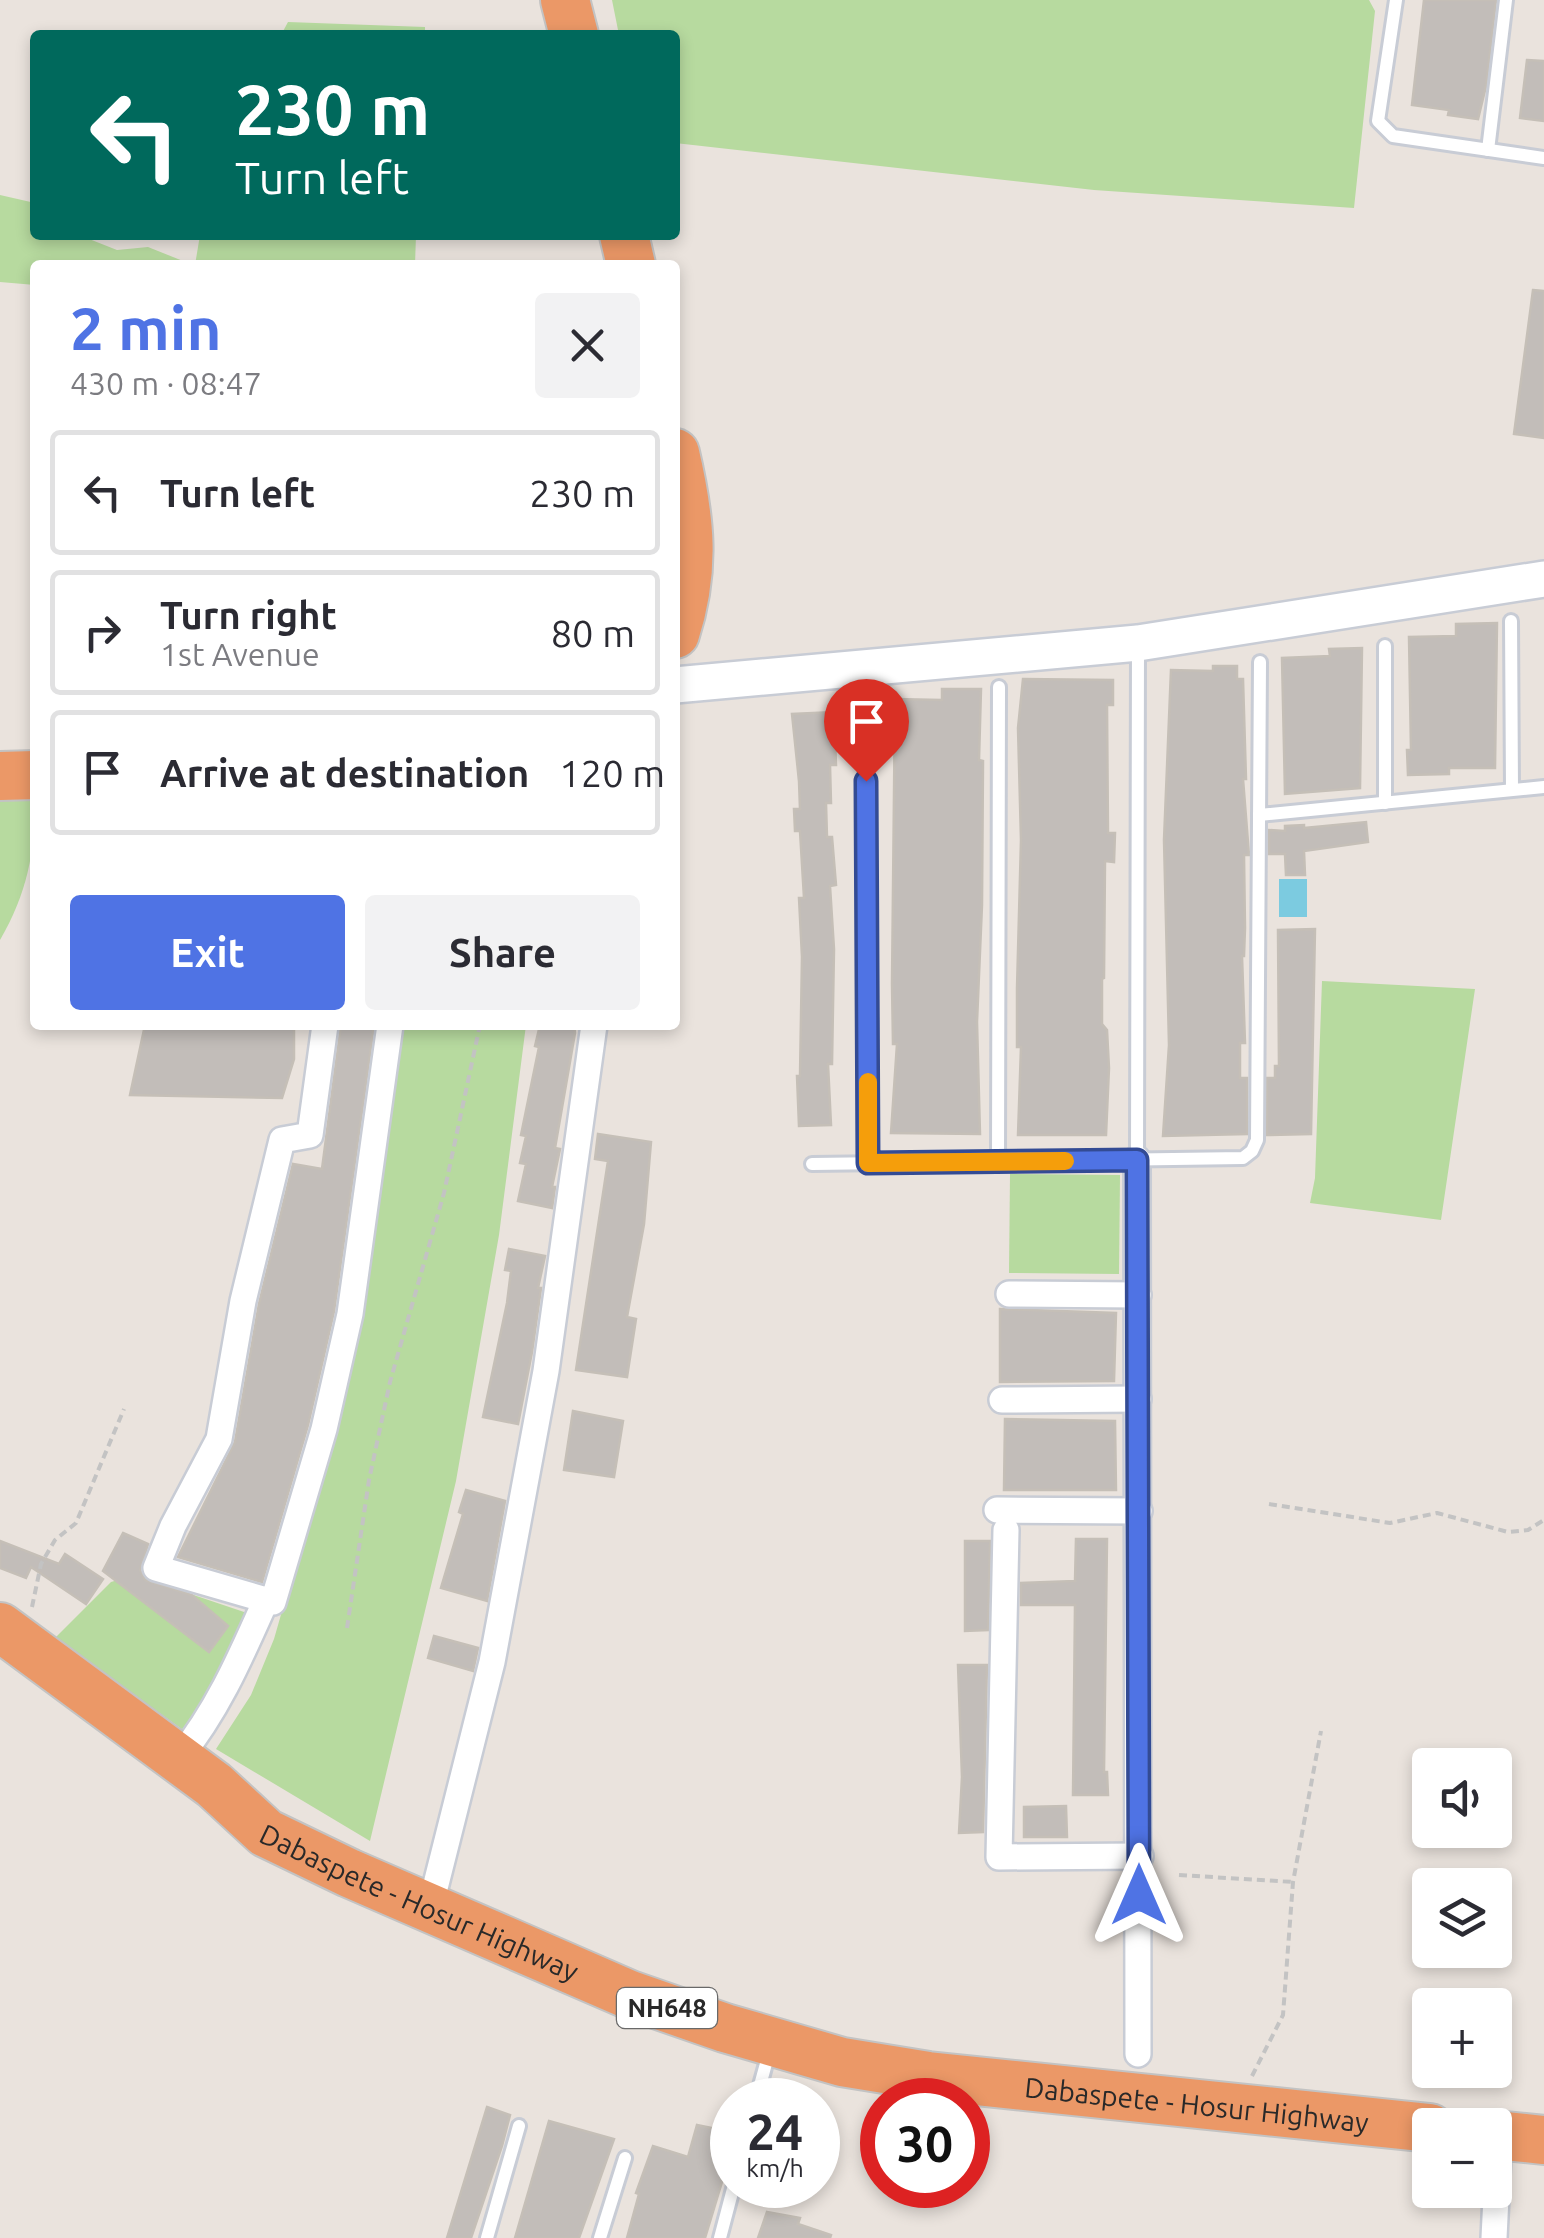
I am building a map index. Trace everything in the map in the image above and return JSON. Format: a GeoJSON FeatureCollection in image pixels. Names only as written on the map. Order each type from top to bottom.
{"type":"FeatureCollection","features":[{"type":"Feature","properties":{"kind":"highway"},"geometry":{"type":"LineString","coordinates":[[566,0],[573,30]]}},
{"type":"Feature","properties":{"kind":"highway"},"geometry":{"type":"LineString","coordinates":[[680,475],[691,548],[686,601],[680,619]]}},
{"type":"Feature","properties":{"kind":"highway"},"geometry":{"type":"LineString","coordinates":[[0,776],[30,775]]}},
{"type":"Feature","properties":{"kind":"highway","name":"Dabaspete - Hosur Highway"},"geometry":{"type":"LineString","coordinates":[[8,1637],[179,1758],[266,1833],[630,1995],[842,2062],[928,2076],[1412,2126]]}},
{"type":"Feature","properties":{"kind":"street"},"geometry":{"type":"LineString","coordinates":[[680,685],[1138,643],[1544,579]]}},
{"type":"Feature","properties":{"kind":"street"},"geometry":{"type":"LineString","coordinates":[[324,1030],[310,1136],[282,1140],[242,1301],[219,1439],[173,1526],[156,1568],[272,1602],[324,1429],[350,1314],[389,1030]]}},
{"type":"Feature","properties":{"kind":"street"},"geometry":{"type":"LineString","coordinates":[[430,1908],[503,1604],[546,1371],[593,1030]]}},
{"type":"Feature","properties":{"kind":"street"},"geometry":{"type":"LineString","coordinates":[[1137,1160],[1138,2054]]}},
{"type":"Feature","properties":{"kind":"street"},"geometry":{"type":"LineString","coordinates":[[1009,1294],[1138,1295]]}},
{"type":"Feature","properties":{"kind":"street"},"geometry":{"type":"LineString","coordinates":[[1002,1400],[1138,1399]]}},
{"type":"Feature","properties":{"kind":"street"},"geometry":{"type":"LineString","coordinates":[[1139,1511],[1002,1520],[999,1857],[1140,1856]]}},
{"type":"Feature","properties":{"kind":"street"},"geometry":{"type":"LineString","coordinates":[[179,1758],[202,1730],[231,1678],[266,1600]]}},
{"type":"Feature","properties":{"kind":"street"},"geometry":{"type":"LineString","coordinates":[[1494,2238],[1513,2136]]}},
{"type":"Feature","properties":{"kind":"lane"},"geometry":{"type":"LineString","coordinates":[[1396,0],[1378,121],[1393,136],[1544,158]]}},
{"type":"Feature","properties":{"kind":"lane"},"geometry":{"type":"LineString","coordinates":[[1488,150],[1506,0]]}},
{"type":"Feature","properties":{"kind":"lane"},"geometry":{"type":"LineString","coordinates":[[1511,622],[1512,790]]}},
{"type":"Feature","properties":{"kind":"lane"},"geometry":{"type":"LineString","coordinates":[[1137,1160],[1138,643]]}},
{"type":"Feature","properties":{"kind":"lane"},"geometry":{"type":"LineString","coordinates":[[1385,646],[1386,802]]}},
{"type":"Feature","properties":{"kind":"lane"},"geometry":{"type":"LineString","coordinates":[[812,1164],[1243,1158],[1252,1150],[1257,1140],[1260,662]]}},
{"type":"Feature","properties":{"kind":"lane"},"geometry":{"type":"LineString","coordinates":[[998,1161],[999,687]]}},
{"type":"Feature","properties":{"kind":"lane"},"geometry":{"type":"LineString","coordinates":[[865,705],[868,1163]]}},
{"type":"Feature","properties":{"kind":"lane"},"geometry":{"type":"LineString","coordinates":[[1259,815],[1544,786]]}},
{"type":"Feature","properties":{"kind":"lane"},"geometry":{"type":"LineString","coordinates":[[762,2078],[772,2042]]}},
{"type":"Feature","properties":{"kind":"lane"},"geometry":{"type":"LineString","coordinates":[[487,2238],[520,2126]]}},
{"type":"Feature","properties":{"kind":"lane"},"geometry":{"type":"LineString","coordinates":[[600,2238],[624,2158]]}},
{"type":"Feature","properties":{"kind":"lane"},"geometry":{"type":"LineString","coordinates":[[720,2238],[728,2208]]}},
{"type":"Feature","properties":{"kind":"path"},"geometry":{"type":"LineString","coordinates":[[347,1628],[369,1480],[390,1382],[444,1192],[479,1030]]}},
{"type":"Feature","properties":{"kind":"path"},"geometry":{"type":"LineString","coordinates":[[8,1637],[54,1540],[76,1522],[124,1410]]}},
{"type":"Feature","properties":{"kind":"path"},"geometry":{"type":"LineString","coordinates":[[1269,1504],[1390,1523],[1437,1513],[1508,1532],[1528,1530],[1544,1520]]}},
{"type":"Feature","properties":{"kind":"path"},"geometry":{"type":"LineString","coordinates":[[1245,2109],[1252,2076],[1283,2015],[1293,1882],[1321,1731]]}},
{"type":"Feature","properties":{"kind":"path"},"geometry":{"type":"LineString","coordinates":[[1179,1875],[1293,1882]]}},
{"type":"Feature","properties":{"kind":"green space"},"geometry":{"type":"Polygon","coordinates":[[[612,0],[1369,0],[1375,11],[1354,208],[1094,190],[680,144],[680,30],[618,30],[612,0]]]}},
{"type":"Feature","properties":{"kind":"green space"},"geometry":{"type":"Polygon","coordinates":[[[288,22],[425,27],[425,30],[284,30],[288,22]]]}},
{"type":"Feature","properties":{"kind":"green space"},"geometry":{"type":"Polygon","coordinates":[[[0,195],[30,202],[30,240],[92,240],[117,250],[148,247],[180,260],[30,260],[30,285],[0,282],[0,195]]]}},
{"type":"Feature","properties":{"kind":"green space"},"geometry":{"type":"Polygon","coordinates":[[[199,240],[416,240],[415,260],[196,260],[199,240]]]}},
{"type":"Feature","properties":{"kind":"green space"},"geometry":{"type":"Polygon","coordinates":[[[0,800],[30,800],[28,872],[0,940],[0,800]]]}},
{"type":"Feature","properties":{"kind":"green space"},"geometry":{"type":"Polygon","coordinates":[[[1322,981],[1475,989],[1441,1220],[1310,1203],[1315,1178],[1322,981]]]}},
{"type":"Feature","properties":{"kind":"green space"},"geometry":{"type":"Polygon","coordinates":[[[401,1030],[525,1030],[499,1235],[456,1481],[370,1841],[216,1749],[251,1695],[274,1639],[299,1552],[401,1030]]]}},
{"type":"Feature","properties":{"kind":"green space"},"geometry":{"type":"Polygon","coordinates":[[[1010,1174],[1120,1175],[1119,1274],[1009,1273],[1010,1174]]]}},
{"type":"Feature","properties":{"kind":"green space"},"geometry":{"type":"Polygon","coordinates":[[[139,1574],[159,1587],[161,1584],[247,1613],[228,1673],[186,1732],[55,1638],[111,1582],[139,1574]]]}},
{"type":"Feature","properties":{"kind":"water"},"geometry":{"type":"Polygon","coordinates":[[[1279,879],[1307,879],[1307,917],[1279,917],[1279,879]]]}},
{"type":"Feature","properties":{"kind":"building"},"geometry":{"type":"Polygon","coordinates":[[[1424,0],[1496,0],[1478,119],[1412,105],[1424,0]]]}},
{"type":"Feature","properties":{"kind":"building"},"geometry":{"type":"Polygon","coordinates":[[[1527,60],[1544,61],[1544,121],[1520,118],[1527,60]]]}},
{"type":"Feature","properties":{"kind":"building"},"geometry":{"type":"Polygon","coordinates":[[[1533,290],[1544,291],[1544,438],[1514,434],[1533,290]]]}},
{"type":"Feature","properties":{"kind":"building"},"geometry":{"type":"Polygon","coordinates":[[[1497,623],[1495,768],[1449,768],[1449,774],[1408,775],[1409,637],[1456,636],[1456,624],[1497,623]]]}},
{"type":"Feature","properties":{"kind":"building"},"geometry":{"type":"Polygon","coordinates":[[[1362,648],[1360,788],[1285,794],[1282,658],[1330,656],[1329,649],[1362,648]]]}},
{"type":"Feature","properties":{"kind":"building"},"geometry":{"type":"Polygon","coordinates":[[[1213,666],[1237,666],[1237,679],[1243,679],[1243,779],[1249,855],[1244,855],[1245,1043],[1240,1043],[1240,1078],[1247,1078],[1247,1134],[1163,1136],[1169,1045],[1164,840],[1171,670],[1213,671],[1213,666]]]}},
{"type":"Feature","properties":{"kind":"building"},"geometry":{"type":"Polygon","coordinates":[[[1023,679],[1113,680],[1113,705],[1107,705],[1108,833],[1115,833],[1114,862],[1105,861],[1102,979],[1102,1024],[1107,1030],[1109,1068],[1106,1135],[1018,1135],[1018,728],[1023,679]]]}},
{"type":"Feature","properties":{"kind":"building"},"geometry":{"type":"Polygon","coordinates":[[[942,689],[981,689],[982,905],[977,1022],[980,1134],[891,1133],[897,1044],[893,1044],[892,984],[895,699],[942,700],[942,689]]]}},
{"type":"Feature","properties":{"kind":"building"},"geometry":{"type":"Polygon","coordinates":[[[834,712],[836,765],[830,765],[831,803],[826,803],[827,837],[832,837],[836,885],[830,886],[834,949],[832,1064],[828,1064],[831,1125],[799,1126],[799,898],[804,898],[800,831],[795,831],[794,809],[800,809],[792,714],[834,712]]]}},
{"type":"Feature","properties":{"kind":"building"},"geometry":{"type":"Polygon","coordinates":[[[1366,822],[1368,842],[1304,851],[1305,875],[1286,875],[1285,854],[1269,854],[1269,830],[1366,822]]]}},
{"type":"Feature","properties":{"kind":"building"},"geometry":{"type":"Polygon","coordinates":[[[1315,929],[1311,1134],[1267,1135],[1267,1078],[1275,1078],[1275,1066],[1279,1066],[1278,930],[1315,929]]]}},
{"type":"Feature","properties":{"kind":"building"},"geometry":{"type":"Polygon","coordinates":[[[144,1030],[294,1030],[294,1059],[282,1098],[130,1095],[144,1030]]]}},
{"type":"Feature","properties":{"kind":"building"},"geometry":{"type":"Polygon","coordinates":[[[340,1030],[373,1030],[334,1311],[308,1425],[262,1582],[178,1557],[235,1442],[259,1304],[293,1164],[322,1169],[340,1030]]]}},
{"type":"Feature","properties":{"kind":"building"},"geometry":{"type":"Polygon","coordinates":[[[539,1030],[575,1030],[555,1148],[560,1149],[552,1208],[518,1201],[526,1164],[520,1163],[526,1136],[521,1135],[539,1047],[535,1046],[539,1030]]]}},
{"type":"Feature","properties":{"kind":"building"},"geometry":{"type":"Polygon","coordinates":[[[598,1134],[651,1142],[644,1224],[627,1317],[636,1319],[627,1377],[576,1370],[608,1161],[595,1159],[598,1134]]]}},
{"type":"Feature","properties":{"kind":"building"},"geometry":{"type":"Polygon","coordinates":[[[509,1249],[545,1256],[518,1424],[483,1417],[507,1303],[511,1271],[505,1270],[509,1249]]]}},
{"type":"Feature","properties":{"kind":"building"},"geometry":{"type":"Polygon","coordinates":[[[1000,1309],[1116,1313],[1114,1381],[1000,1382],[1000,1309]]]}},
{"type":"Feature","properties":{"kind":"building"},"geometry":{"type":"Polygon","coordinates":[[[573,1411],[623,1421],[614,1477],[564,1470],[573,1411]]]}},
{"type":"Feature","properties":{"kind":"building"},"geometry":{"type":"Polygon","coordinates":[[[1005,1419],[1115,1421],[1116,1490],[1004,1490],[1005,1419]]]}},
{"type":"Feature","properties":{"kind":"building"},"geometry":{"type":"Polygon","coordinates":[[[466,1490],[505,1501],[487,1601],[441,1588],[463,1514],[459,1512],[466,1490]]]}},
{"type":"Feature","properties":{"kind":"building"},"geometry":{"type":"Polygon","coordinates":[[[123,1533],[148,1544],[140,1570],[145,1580],[192,1595],[228,1626],[209,1652],[103,1571],[123,1533]]]}},
{"type":"Feature","properties":{"kind":"building"},"geometry":{"type":"Polygon","coordinates":[[[1076,1539],[1107,1539],[1104,1772],[1108,1795],[1073,1795],[1075,1605],[1021,1605],[1021,1583],[1075,1581],[1076,1539]]]}},
{"type":"Feature","properties":{"kind":"building"},"geometry":{"type":"Polygon","coordinates":[[[0,1541],[59,1564],[65,1554],[103,1579],[86,1604],[31,1567],[26,1578],[0,1568],[0,1541]]]}},
{"type":"Feature","properties":{"kind":"building"},"geometry":{"type":"Polygon","coordinates":[[[965,1541],[990,1541],[988,1630],[965,1631],[965,1541]]]}},
{"type":"Feature","properties":{"kind":"building"},"geometry":{"type":"Polygon","coordinates":[[[434,1636],[478,1648],[473,1671],[428,1658],[434,1636]]]}},
{"type":"Feature","properties":{"kind":"building"},"geometry":{"type":"Polygon","coordinates":[[[958,1665],[987,1665],[983,1832],[959,1833],[962,1777],[958,1665]]]}},
{"type":"Feature","properties":{"kind":"building"},"geometry":{"type":"Polygon","coordinates":[[[1066,1806],[1067,1837],[1024,1837],[1024,1807],[1066,1806]]]}},
{"type":"Feature","properties":{"kind":"building"},"geometry":{"type":"Polygon","coordinates":[[[487,2107],[510,2115],[502,2146],[471,2238],[447,2238],[487,2107]]]}},
{"type":"Feature","properties":{"kind":"building"},"geometry":{"type":"Polygon","coordinates":[[[549,2121],[614,2139],[579,2238],[515,2238],[549,2121]]]}},
{"type":"Feature","properties":{"kind":"building"},"geometry":{"type":"Polygon","coordinates":[[[697,2125],[710,2128],[710,2208],[714,2208],[705,2238],[627,2238],[639,2194],[636,2193],[653,2146],[688,2157],[697,2125]]]}},
{"type":"Feature","properties":{"kind":"building"},"geometry":{"type":"Polygon","coordinates":[[[767,2212],[800,2218],[798,2224],[831,2235],[830,2238],[758,2238],[767,2212]]]}},
{"type":"Feature","properties":{"kind":"slow traffic"},"geometry":{"type":"LineString","coordinates":[[868,1082],[868,1163],[1065,1161]]}},
{"type":"Feature","properties":{"kind":"route"},"geometry":{"type":"LineString","coordinates":[[866,781],[868,1163],[1137,1160],[1139,1895]]}}]}
